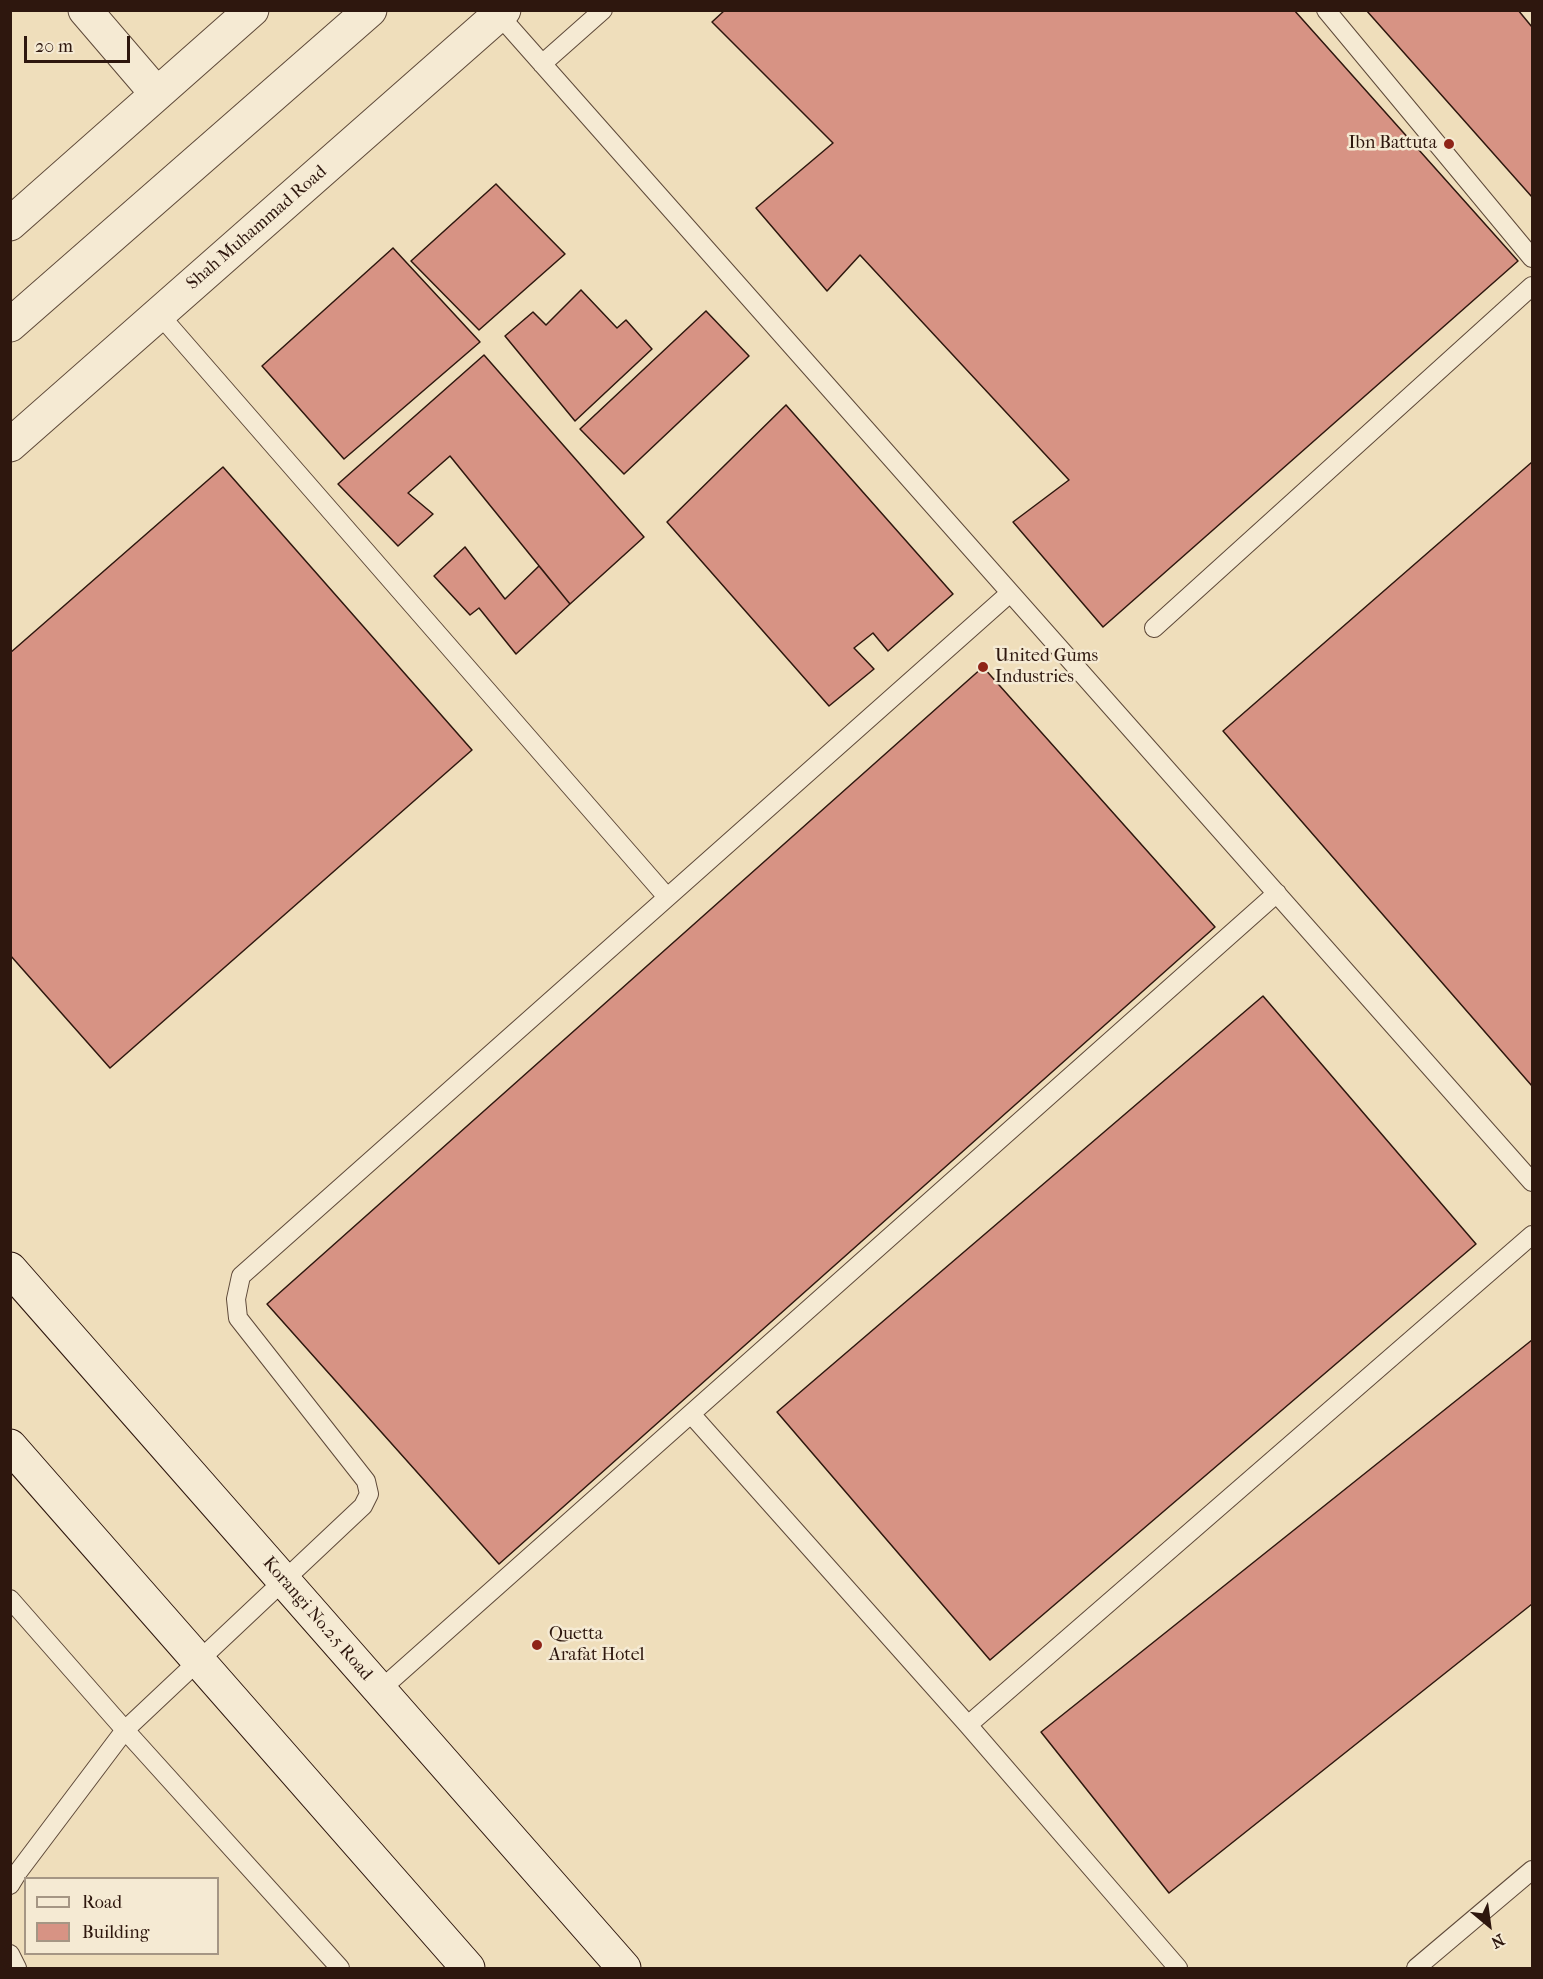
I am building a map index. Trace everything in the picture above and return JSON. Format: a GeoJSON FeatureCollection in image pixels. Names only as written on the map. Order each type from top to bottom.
{"type":"FeatureCollection","features":[{"type":"Feature","properties":{"kind":"main road"},"geometry":{"type":"LineString","coordinates":[[85,10],[157,94]]}},
{"type":"Feature","properties":{"kind":"main road"},"geometry":{"type":"LineString","coordinates":[[10,224],[252,10]]}},
{"type":"Feature","properties":{"kind":"main road"},"geometry":{"type":"LineString","coordinates":[[10,325],[370,10]]}},
{"type":"Feature","properties":{"kind":"main road","name":"Shah Muhammad Road"},"geometry":{"type":"LineString","coordinates":[[10,445],[501,13]]}},
{"type":"Feature","properties":{"kind":"main road","name":"Korangi No.2.5 Road"},"geometry":{"type":"LineString","coordinates":[[10,1269],[624,1968]]}},
{"type":"Feature","properties":{"kind":"main road"},"geometry":{"type":"LineString","coordinates":[[10,1446],[468,1968]]}},
{"type":"Feature","properties":{"kind":"lane"},"geometry":{"type":"LineString","coordinates":[[542,64],[603,10]]}},
{"type":"Feature","properties":{"kind":"lane"},"geometry":{"type":"LineString","coordinates":[[1326,10],[1533,258]]}},
{"type":"Feature","properties":{"kind":"lane"},"geometry":{"type":"LineString","coordinates":[[501,13],[542,64],[1533,1182]]}},
{"type":"Feature","properties":{"kind":"lane"},"geometry":{"type":"LineString","coordinates":[[1154,628],[1533,285]]}},
{"type":"Feature","properties":{"kind":"lane"},"geometry":{"type":"LineString","coordinates":[[159,314],[667,897]]}},
{"type":"Feature","properties":{"kind":"lane"},"geometry":{"type":"LineString","coordinates":[[10,1885],[125,1730],[363,1506],[369,1494],[366,1481],[238,1318],[236,1299],[241,1276],[1011,593]]}},
{"type":"Feature","properties":{"kind":"lane"},"geometry":{"type":"LineString","coordinates":[[380,1690],[1277,894]]}},
{"type":"Feature","properties":{"kind":"lane"},"geometry":{"type":"LineString","coordinates":[[968,1725],[1533,1235]]}},
{"type":"Feature","properties":{"kind":"lane"},"geometry":{"type":"LineString","coordinates":[[691,1414],[968,1725],[1178,1968]]}},
{"type":"Feature","properties":{"kind":"lane"},"geometry":{"type":"LineString","coordinates":[[10,1599],[340,1968]]}},
{"type":"Feature","properties":{"kind":"lane"},"geometry":{"type":"LineString","coordinates":[[1416,1968],[1533,1870]]}},
{"type":"Feature","properties":{"kind":"lane"},"geometry":{"type":"LineString","coordinates":[[10,1954],[17,1968]]}},
{"type":"Feature","properties":{"kind":"building"},"geometry":{"type":"Polygon","coordinates":[[[725,10],[1294,10],[1518,261],[1103,627],[1013,522],[1069,480],[860,255],[827,291],[756,208],[833,143],[712,22],[725,10]]]}},
{"type":"Feature","properties":{"kind":"building"},"geometry":{"type":"Polygon","coordinates":[[[1366,10],[1518,10],[1532,27],[1532,197],[1366,10]]]}},
{"type":"Feature","properties":{"kind":"building"},"geometry":{"type":"Polygon","coordinates":[[[496,184],[565,254],[479,330],[411,261],[496,184]]]}},
{"type":"Feature","properties":{"kind":"building"},"geometry":{"type":"Polygon","coordinates":[[[393,248],[480,342],[344,459],[262,366],[393,248]]]}},
{"type":"Feature","properties":{"kind":"building"},"geometry":{"type":"Polygon","coordinates":[[[581,290],[617,328],[626,320],[652,349],[575,421],[505,336],[533,312],[546,325],[581,290]]]}},
{"type":"Feature","properties":{"kind":"building"},"geometry":{"type":"Polygon","coordinates":[[[706,311],[749,356],[624,474],[580,429],[706,311]]]}},
{"type":"Feature","properties":{"kind":"building"},"geometry":{"type":"Polygon","coordinates":[[[484,355],[644,537],[570,604],[450,456],[408,493],[433,514],[398,546],[338,484],[484,355]]]}},
{"type":"Feature","properties":{"kind":"building"},"geometry":{"type":"Polygon","coordinates":[[[786,405],[953,594],[888,651],[873,633],[854,648],[874,669],[829,706],[667,522],[786,405]]]}},
{"type":"Feature","properties":{"kind":"building"},"geometry":{"type":"Polygon","coordinates":[[[1532,462],[1532,1086],[1223,731],[1532,462]]]}},
{"type":"Feature","properties":{"kind":"building"},"geometry":{"type":"Polygon","coordinates":[[[223,467],[472,750],[110,1068],[10,955],[10,653],[223,467]]]}},
{"type":"Feature","properties":{"kind":"building"},"geometry":{"type":"Polygon","coordinates":[[[465,547],[505,599],[539,566],[570,604],[516,654],[479,608],[470,615],[434,576],[465,547]]]}},
{"type":"Feature","properties":{"kind":"building"},"geometry":{"type":"Polygon","coordinates":[[[983,667],[1215,927],[499,1564],[267,1304],[983,667]]]}},
{"type":"Feature","properties":{"kind":"building"},"geometry":{"type":"Polygon","coordinates":[[[1263,996],[1476,1244],[990,1660],[777,1412],[1263,996]]]}},
{"type":"Feature","properties":{"kind":"building"},"geometry":{"type":"Polygon","coordinates":[[[1532,1340],[1532,1604],[1169,1893],[1041,1732],[1532,1340]]]}},
{"type":"Feature","properties":{"kind":"place","name":"Ibn Battuta"},"geometry":{"type":"Point","coordinates":[1449,144]}},
{"type":"Feature","properties":{"kind":"place","name":"United Gums Industries"},"geometry":{"type":"Point","coordinates":[983,667]}},
{"type":"Feature","properties":{"kind":"place","name":"Quetta Arafat Hotel"},"geometry":{"type":"Point","coordinates":[537,1645]}}]}
